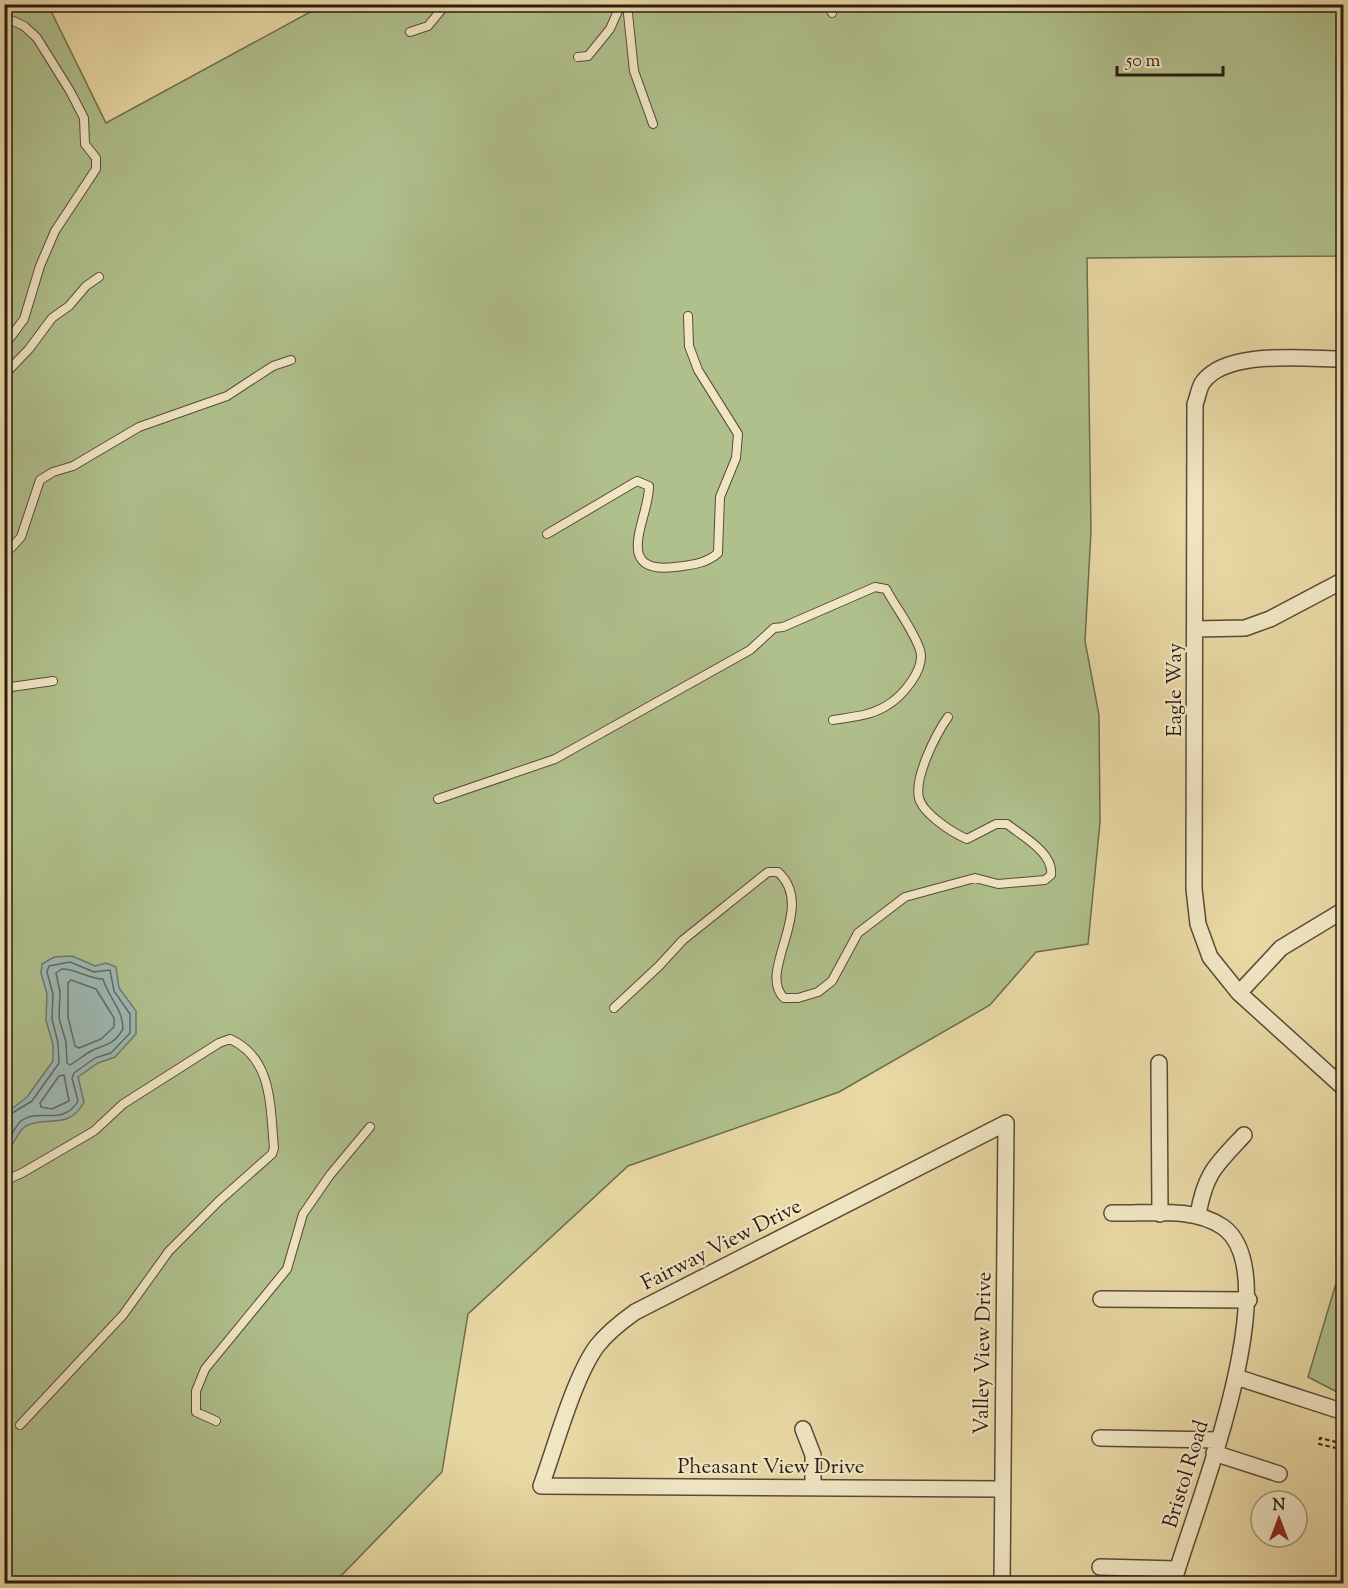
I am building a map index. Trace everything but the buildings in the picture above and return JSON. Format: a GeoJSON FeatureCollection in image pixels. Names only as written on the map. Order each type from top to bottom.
{"type":"FeatureCollection","features":[{"type":"Feature","properties":{"kind":"street","name":"Eagle Way"},"geometry":{"type":"LineString","coordinates":[[1344,359],[1249,359],[1220,367],[1203,382],[1195,404],[1194,889],[1198,924],[1209,957],[1239,993],[1344,1088]]}},
{"type":"Feature","properties":{"kind":"street"},"geometry":{"type":"LineString","coordinates":[[1195,629],[1245,628],[1270,619],[1344,580]]}},
{"type":"Feature","properties":{"kind":"street"},"geometry":{"type":"LineString","coordinates":[[1239,993],[1281,948],[1344,910]]}},
{"type":"Feature","properties":{"kind":"street"},"geometry":{"type":"LineString","coordinates":[[1159,1063],[1160,1214]]}},
{"type":"Feature","properties":{"kind":"street","name":"Fairway View Drive"},"geometry":{"type":"LineString","coordinates":[[542,1486],[584,1368],[596,1347],[612,1328],[635,1312],[1006,1123]]}},
{"type":"Feature","properties":{"kind":"street","name":"Valley View Drive"},"geometry":{"type":"LineString","coordinates":[[1002,1584],[1001,1489],[1006,1123]]}},
{"type":"Feature","properties":{"kind":"street"},"geometry":{"type":"LineString","coordinates":[[1198,1215],[1203,1189],[1212,1168],[1244,1135]]}},
{"type":"Feature","properties":{"kind":"street","name":"Bristol Road"},"geometry":{"type":"LineString","coordinates":[[1112,1213],[1198,1215],[1224,1228],[1240,1246],[1247,1272],[1249,1300],[1236,1377],[1175,1576]]}},
{"type":"Feature","properties":{"kind":"street"},"geometry":{"type":"LineString","coordinates":[[1101,1299],[1249,1300]]}},
{"type":"Feature","properties":{"kind":"street"},"geometry":{"type":"LineString","coordinates":[[1236,1377],[1344,1412]]}},
{"type":"Feature","properties":{"kind":"street"},"geometry":{"type":"LineString","coordinates":[[803,1429],[813,1455],[813,1488]]}},
{"type":"Feature","properties":{"kind":"street"},"geometry":{"type":"LineString","coordinates":[[1100,1438],[1216,1447],[1279,1474]]}},
{"type":"Feature","properties":{"kind":"street","name":"Pheasant View Drive"},"geometry":{"type":"LineString","coordinates":[[542,1486],[1001,1489]]}},
{"type":"Feature","properties":{"kind":"street"},"geometry":{"type":"LineString","coordinates":[[1100,1568],[1175,1576]]}},
{"type":"Feature","properties":{"kind":"lane"},"geometry":{"type":"LineString","coordinates":[[410,32],[428,26],[446,4]]}},
{"type":"Feature","properties":{"kind":"lane"},"geometry":{"type":"LineString","coordinates":[[578,57],[588,56],[600,42],[621,4]]}},
{"type":"Feature","properties":{"kind":"lane"},"geometry":{"type":"LineString","coordinates":[[627,4],[634,71],[653,124]]}},
{"type":"Feature","properties":{"kind":"lane"},"geometry":{"type":"LineString","coordinates":[[828,4],[832,13]]}},
{"type":"Feature","properties":{"kind":"lane"},"geometry":{"type":"LineString","coordinates":[[4,17],[24,26],[37,38],[65,82],[84,118],[85,144],[96,158],[96,169],[55,231],[40,266],[24,319],[4,346]]}},
{"type":"Feature","properties":{"kind":"lane"},"geometry":{"type":"LineString","coordinates":[[4,375],[29,349],[52,318],[69,306],[86,285],[99,277]]}},
{"type":"Feature","properties":{"kind":"lane"},"geometry":{"type":"LineString","coordinates":[[547,534],[637,481],[649,486],[647,504],[638,530],[638,554],[642,560],[653,567],[668,568],[711,559],[718,553],[720,497],[739,445],[738,434],[698,370],[689,346],[688,316]]}},
{"type":"Feature","properties":{"kind":"lane"},"geometry":{"type":"LineString","coordinates":[[4,550],[11,548],[21,537],[40,480],[53,471],[74,466],[139,427],[227,396],[273,366],[291,360]]}},
{"type":"Feature","properties":{"kind":"lane"},"geometry":{"type":"LineString","coordinates":[[438,799],[555,759],[750,650],[774,628],[783,627],[875,587],[886,589],[920,651],[919,668],[906,687],[887,706],[864,716],[833,720]]}},
{"type":"Feature","properties":{"kind":"lane"},"geometry":{"type":"LineString","coordinates":[[4,688],[53,681]]}},
{"type":"Feature","properties":{"kind":"lane"},"geometry":{"type":"LineString","coordinates":[[614,1008],[683,940],[768,872],[778,872],[785,878],[790,898],[790,930],[775,979],[778,992],[784,998],[818,992],[832,981],[858,933],[904,897],[975,878],[998,884],[1045,880],[1051,875],[1052,868],[1046,856],[1007,824],[996,824],[967,839],[928,813],[919,799],[918,784],[933,738],[948,717]]}},
{"type":"Feature","properties":{"kind":"lane"},"geometry":{"type":"LineString","coordinates":[[4,1181],[94,1131],[123,1104],[219,1043],[230,1040],[244,1045],[260,1064],[267,1082],[274,1148],[272,1154],[219,1201],[169,1251],[123,1315],[20,1425]]}},
{"type":"Feature","properties":{"kind":"lane"},"geometry":{"type":"LineString","coordinates":[[216,1421],[196,1412],[196,1391],[205,1369],[286,1269],[303,1214],[330,1175],[370,1128]]}},
{"type":"Feature","properties":{"kind":"path"},"geometry":{"type":"LineString","coordinates":[[1344,1444],[1320,1438],[1319,1444],[1344,1450]]}},
{"type":"Feature","properties":{"kind":"green space"},"geometry":{"type":"Polygon","coordinates":[[[5,5],[48,5],[106,123],[323,5],[1343,5],[1343,256],[1087,258],[1091,531],[1085,641],[1099,715],[1100,822],[1088,944],[1036,952],[990,1005],[839,1092],[628,1166],[468,1314],[442,1472],[335,1582],[330,1584],[5,1584],[5,5]]]}},
{"type":"Feature","properties":{"kind":"green space"},"geometry":{"type":"Polygon","coordinates":[[[1343,1260],[1343,1395],[1308,1377],[1343,1260]]]}},
{"type":"Feature","properties":{"kind":"water"},"geometry":{"type":"Polygon","coordinates":[[[72,956],[95,966],[106,963],[116,967],[119,988],[136,1011],[136,1034],[115,1057],[98,1063],[78,1077],[84,1102],[78,1111],[58,1121],[28,1125],[5,1153],[5,1114],[27,1097],[53,1061],[53,1045],[46,1020],[47,994],[41,973],[42,964],[54,957],[72,956]]]}}]}
